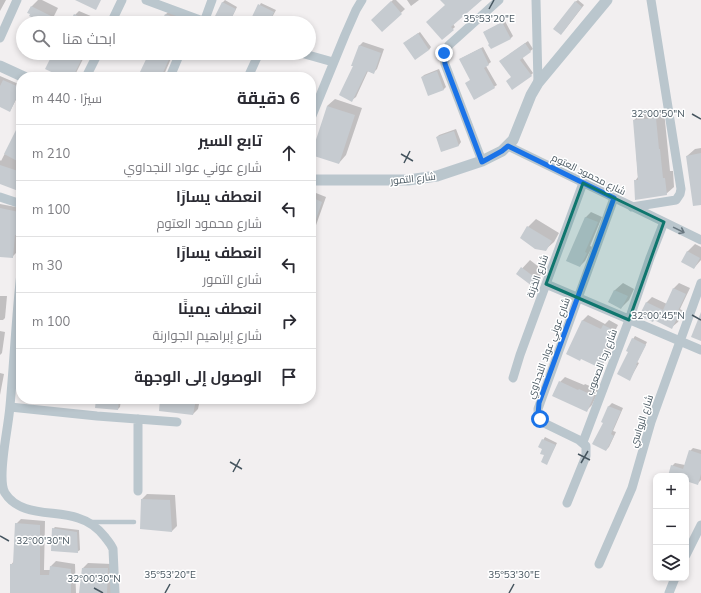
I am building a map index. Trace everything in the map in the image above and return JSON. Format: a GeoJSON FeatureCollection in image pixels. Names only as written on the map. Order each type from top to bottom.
{"type":"FeatureCollection","features":[{"type":"Feature","properties":{"kind":"street"},"geometry":{"type":"LineString","coordinates":[[0,38],[17,0]]}},
{"type":"Feature","properties":{"kind":"street"},"geometry":{"type":"LineString","coordinates":[[114,16],[122,0]]}},
{"type":"Feature","properties":{"kind":"street"},"geometry":{"type":"LineString","coordinates":[[146,0],[183,16]]}},
{"type":"Feature","properties":{"kind":"street"},"geometry":{"type":"LineString","coordinates":[[208,16],[212,0]]}},
{"type":"Feature","properties":{"kind":"street"},"geometry":{"type":"LineString","coordinates":[[316,105],[333,62],[362,0]]}},
{"type":"Feature","properties":{"kind":"street"},"geometry":{"type":"LineString","coordinates":[[482,162],[445,64],[444,53],[449,45],[498,0]]}},
{"type":"Feature","properties":{"kind":"street"},"geometry":{"type":"LineString","coordinates":[[536,0],[538,83]]}},
{"type":"Feature","properties":{"kind":"street"},"geometry":{"type":"LineString","coordinates":[[508,146],[516,133],[531,95],[538,83],[607,0]]}},
{"type":"Feature","properties":{"kind":"street","name":"شارع محمود العتوم"},"geometry":{"type":"LineString","coordinates":[[508,146],[632,207],[676,200],[682,189],[651,0]]}},
{"type":"Feature","properties":{"kind":"street"},"geometry":{"type":"LineString","coordinates":[[316,57],[333,62]]}},
{"type":"Feature","properties":{"kind":"street"},"geometry":{"type":"LineString","coordinates":[[88,72],[94,60]]}},
{"type":"Feature","properties":{"kind":"street"},"geometry":{"type":"LineString","coordinates":[[172,72],[177,60]]}},
{"type":"Feature","properties":{"kind":"street"},"geometry":{"type":"LineString","coordinates":[[250,72],[256,60]]}},
{"type":"Feature","properties":{"kind":"street"},"geometry":{"type":"LineString","coordinates":[[0,66],[16,73]]}},
{"type":"Feature","properties":{"kind":"street","name":"شارع التمور"},"geometry":{"type":"LineString","coordinates":[[316,180],[408,180],[437,176],[482,162],[508,146]]}},
{"type":"Feature","properties":{"kind":"street","name":"شارع الخزنة"},"geometry":{"type":"LineString","coordinates":[[514,378],[583,183]]}},
{"type":"Feature","properties":{"kind":"street"},"geometry":{"type":"LineString","coordinates":[[0,197],[16,202]]}},
{"type":"Feature","properties":{"kind":"street","name":"شارع عوني عواد النجداوي"},"geometry":{"type":"LineString","coordinates":[[583,442],[544,423],[538,415],[539,403],[614,198]]}},
{"type":"Feature","properties":{"kind":"street"},"geometry":{"type":"LineString","coordinates":[[632,207],[701,240]]}},
{"type":"Feature","properties":{"kind":"street","name":"شارع رجا الصعوب"},"geometry":{"type":"LineString","coordinates":[[583,442],[664,222]]}},
{"type":"Feature","properties":{"kind":"street","name":"شارع الرواسي"},"geometry":{"type":"LineString","coordinates":[[599,564],[632,488],[651,422],[701,283]]}},
{"type":"Feature","properties":{"kind":"street"},"geometry":{"type":"LineString","coordinates":[[546,284],[701,350]]}},
{"type":"Feature","properties":{"kind":"street"},"geometry":{"type":"LineString","coordinates":[[16,320],[10,407],[2,470],[2,486],[4,492],[16,505],[47,513],[77,518],[87,522],[101,533],[112,546],[114,557],[115,593]]}},
{"type":"Feature","properties":{"kind":"street"},"geometry":{"type":"LineString","coordinates":[[10,407],[177,422]]}},
{"type":"Feature","properties":{"kind":"street"},"geometry":{"type":"LineString","coordinates":[[138,419],[138,491]]}},
{"type":"Feature","properties":{"kind":"street"},"geometry":{"type":"LineString","coordinates":[[567,504],[586,456],[586,446],[583,442]]}},
{"type":"Feature","properties":{"kind":"street"},"geometry":{"type":"LineString","coordinates":[[689,549],[701,525]]}},
{"type":"Feature","properties":{"kind":"street"},"geometry":{"type":"LineString","coordinates":[[669,593],[674,581]]}},
{"type":"Feature","properties":{"kind":"lane"},"geometry":{"type":"LineString","coordinates":[[87,522],[134,522]]}},
{"type":"Feature","properties":{"kind":"highlighted area"},"geometry":{"type":"Polygon","coordinates":[[[583,183],[664,222],[629,320],[546,284],[583,183]]]}},
{"type":"Feature","properties":{"kind":"building"},"geometry":{"type":"Polygon","coordinates":[[[75,0],[101,0],[96,10],[75,0]]]}},
{"type":"Feature","properties":{"kind":"building"},"geometry":{"type":"Polygon","coordinates":[[[440,0],[482,0],[451,27],[454,30],[442,40],[426,22],[445,5],[440,0]]]}},
{"type":"Feature","properties":{"kind":"building"},"geometry":{"type":"Polygon","coordinates":[[[391,1],[402,14],[382,32],[371,20],[391,1]]]}},
{"type":"Feature","properties":{"kind":"building"},"geometry":{"type":"Polygon","coordinates":[[[575,1],[582,7],[561,35],[553,29],[575,1]]]}},
{"type":"Feature","properties":{"kind":"building"},"geometry":{"type":"Polygon","coordinates":[[[222,2],[236,9],[232,16],[215,16],[222,2]]]}},
{"type":"Feature","properties":{"kind":"building"},"geometry":{"type":"Polygon","coordinates":[[[258,4],[274,12],[272,16],[252,16],[258,4]]]}},
{"type":"Feature","properties":{"kind":"building"},"geometry":{"type":"Polygon","coordinates":[[[31,6],[51,16],[29,16],[30,14],[27,13],[31,6]]]}},
{"type":"Feature","properties":{"kind":"building"},"geometry":{"type":"Polygon","coordinates":[[[502,22],[511,39],[491,49],[483,32],[502,22]]]}},
{"type":"Feature","properties":{"kind":"building"},"geometry":{"type":"Polygon","coordinates":[[[418,33],[429,50],[415,60],[403,43],[418,33]]]}},
{"type":"Feature","properties":{"kind":"building"},"geometry":{"type":"Polygon","coordinates":[[[525,43],[531,52],[520,60],[532,76],[512,90],[506,81],[511,77],[499,61],[525,43]]]}},
{"type":"Feature","properties":{"kind":"building"},"geometry":{"type":"Polygon","coordinates":[[[359,45],[381,53],[374,74],[367,71],[352,102],[339,95],[353,66],[351,66],[359,45]]]}},
{"type":"Feature","properties":{"kind":"building"},"geometry":{"type":"Polygon","coordinates":[[[481,48],[489,65],[484,68],[495,88],[474,100],[465,83],[470,80],[459,59],[481,48]]]}},
{"type":"Feature","properties":{"kind":"building"},"geometry":{"type":"Polygon","coordinates":[[[50,60],[81,60],[75,72],[51,72],[45,69],[50,60]]]}},
{"type":"Feature","properties":{"kind":"building"},"geometry":{"type":"Polygon","coordinates":[[[146,60],[169,60],[163,72],[140,72],[146,60]]]}},
{"type":"Feature","properties":{"kind":"building"},"geometry":{"type":"Polygon","coordinates":[[[437,71],[444,90],[428,96],[421,77],[437,71]]]}},
{"type":"Feature","properties":{"kind":"building"},"geometry":{"type":"Polygon","coordinates":[[[3,80],[16,86],[16,99],[10,112],[0,107],[0,86],[3,80]]]}},
{"type":"Feature","properties":{"kind":"building"},"geometry":{"type":"Polygon","coordinates":[[[327,106],[355,115],[339,164],[316,157],[316,140],[327,106]]]}},
{"type":"Feature","properties":{"kind":"building"},"geometry":{"type":"Polygon","coordinates":[[[656,118],[663,178],[665,178],[667,195],[635,200],[634,180],[638,180],[633,120],[656,118]]]}},
{"type":"Feature","properties":{"kind":"building"},"geometry":{"type":"Polygon","coordinates":[[[16,130],[16,160],[4,154],[16,130]]]}},
{"type":"Feature","properties":{"kind":"building"},"geometry":{"type":"Polygon","coordinates":[[[454,131],[459,146],[441,152],[436,137],[454,131]]]}},
{"type":"Feature","properties":{"kind":"building"},"geometry":{"type":"Polygon","coordinates":[[[701,153],[701,205],[693,206],[686,156],[701,153]]]}},
{"type":"Feature","properties":{"kind":"building"},"geometry":{"type":"Polygon","coordinates":[[[0,165],[16,170],[16,190],[0,184],[0,165]]]}},
{"type":"Feature","properties":{"kind":"building"},"geometry":{"type":"Polygon","coordinates":[[[316,199],[322,202],[316,219],[316,199]]]}},
{"type":"Feature","properties":{"kind":"building"},"geometry":{"type":"Polygon","coordinates":[[[0,208],[16,211],[16,235],[13,258],[0,257],[0,208]]]}},
{"type":"Feature","properties":{"kind":"building"},"geometry":{"type":"Polygon","coordinates":[[[585,217],[598,222],[585,252],[587,253],[580,267],[566,261],[585,217]]]}},
{"type":"Feature","properties":{"kind":"building"},"geometry":{"type":"Polygon","coordinates":[[[527,226],[552,241],[546,251],[535,249],[520,238],[527,226]]]}},
{"type":"Feature","properties":{"kind":"building"},"geometry":{"type":"Polygon","coordinates":[[[687,251],[700,258],[694,269],[681,262],[687,251]]]}},
{"type":"Feature","properties":{"kind":"building"},"geometry":{"type":"Polygon","coordinates":[[[521,267],[537,279],[532,286],[516,274],[521,267]]]}},
{"type":"Feature","properties":{"kind":"building"},"geometry":{"type":"Polygon","coordinates":[[[673,288],[686,294],[676,315],[678,316],[672,329],[654,320],[653,322],[639,316],[646,302],[663,310],[673,288]]]}},
{"type":"Feature","properties":{"kind":"building"},"geometry":{"type":"Polygon","coordinates":[[[614,290],[628,296],[621,309],[608,302],[614,290]]]}},
{"type":"Feature","properties":{"kind":"building"},"geometry":{"type":"Polygon","coordinates":[[[701,312],[701,341],[691,337],[701,312]]]}},
{"type":"Feature","properties":{"kind":"building"},"geometry":{"type":"Polygon","coordinates":[[[582,320],[601,329],[603,325],[614,330],[603,353],[607,355],[600,368],[566,354],[582,320]]]}},
{"type":"Feature","properties":{"kind":"building"},"geometry":{"type":"Polygon","coordinates":[[[632,338],[646,345],[630,381],[617,374],[628,352],[626,351],[632,338]]]}},
{"type":"Feature","properties":{"kind":"building"},"geometry":{"type":"Polygon","coordinates":[[[559,381],[594,396],[587,412],[552,396],[559,381]]]}},
{"type":"Feature","properties":{"kind":"building"},"geometry":{"type":"Polygon","coordinates":[[[95,404],[119,404],[118,410],[95,408],[95,404]]]}},
{"type":"Feature","properties":{"kind":"building"},"geometry":{"type":"Polygon","coordinates":[[[160,404],[195,404],[193,415],[159,411],[160,404]]]}},
{"type":"Feature","properties":{"kind":"building"},"geometry":{"type":"Polygon","coordinates":[[[608,406],[621,411],[611,434],[614,436],[606,451],[592,444],[603,423],[601,422],[608,406]]]}},
{"type":"Feature","properties":{"kind":"building"},"geometry":{"type":"Polygon","coordinates":[[[542,439],[556,445],[547,465],[541,462],[544,455],[540,454],[542,449],[538,447],[542,439]]]}},
{"type":"Feature","properties":{"kind":"building"},"geometry":{"type":"Polygon","coordinates":[[[689,450],[701,454],[701,474],[698,485],[689,482],[689,473],[669,473],[671,465],[683,469],[689,450]]]}},
{"type":"Feature","properties":{"kind":"building"},"geometry":{"type":"Polygon","coordinates":[[[141,499],[170,500],[172,532],[140,529],[141,499]]]}},
{"type":"Feature","properties":{"kind":"building"},"geometry":{"type":"Polygon","coordinates":[[[15,523],[40,525],[40,575],[49,575],[50,566],[71,569],[71,593],[10,593],[10,564],[13,564],[15,523]]]}},
{"type":"Feature","properties":{"kind":"building"},"geometry":{"type":"Polygon","coordinates":[[[52,528],[77,532],[78,553],[51,551],[52,528]]]}},
{"type":"Feature","properties":{"kind":"building"},"geometry":{"type":"Polygon","coordinates":[[[82,568],[108,568],[107,593],[79,593],[82,568]]]}},
{"type":"Feature","properties":{"kind":"route"},"geometry":{"type":"LineString","coordinates":[[444,53],[445,64],[482,162],[508,146],[614,198],[552,371],[539,403],[538,415],[540,419]]}}]}
